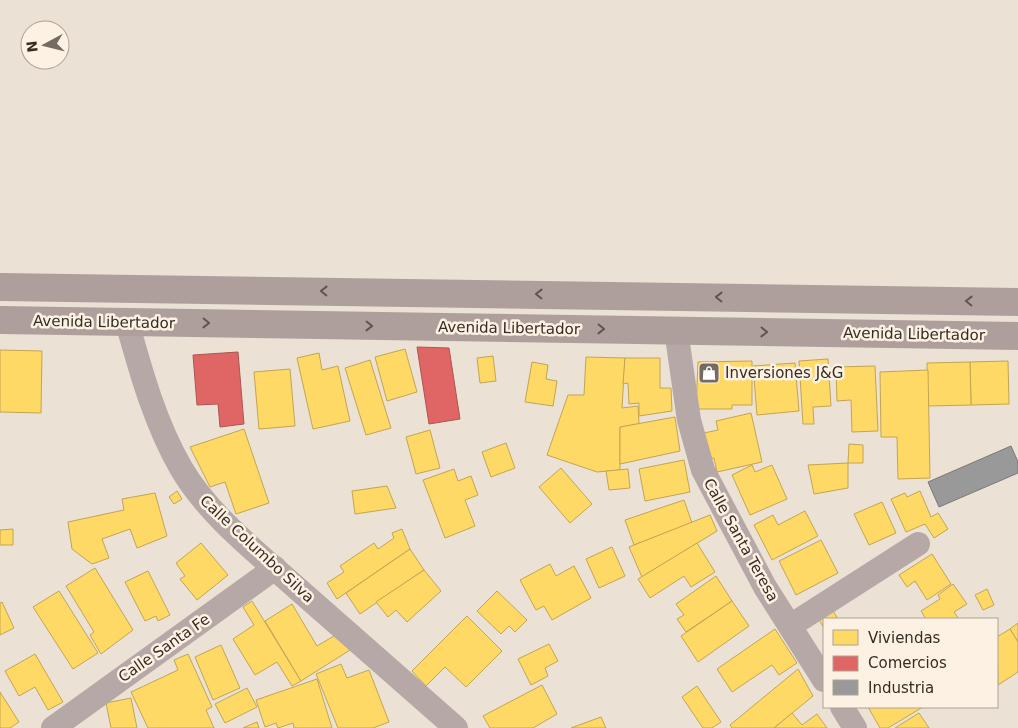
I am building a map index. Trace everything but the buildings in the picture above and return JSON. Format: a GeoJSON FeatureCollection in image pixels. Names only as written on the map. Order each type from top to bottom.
{"type":"FeatureCollection","features":[{"type":"Feature","properties":{"kind":"main road"},"geometry":{"type":"LineString","coordinates":[[0,287],[1018,302]]}},
{"type":"Feature","properties":{"kind":"main road","name":"Avenida Libertador"},"geometry":{"type":"LineString","coordinates":[[0,320],[1018,336]]}},
{"type":"Feature","properties":{"kind":"street","name":"Calle Columbo Silva"},"geometry":{"type":"LineString","coordinates":[[127,322],[156,414],[181,468],[198,492],[218,515],[275,568],[456,728]]}},
{"type":"Feature","properties":{"kind":"street","name":"Calle Santa Teresa"},"geometry":{"type":"LineString","coordinates":[[676,330],[689,420],[703,470],[760,579],[823,678]]}},
{"type":"Feature","properties":{"kind":"street"},"geometry":{"type":"LineString","coordinates":[[790,626],[918,544]]}},
{"type":"Feature","properties":{"kind":"street","name":"Calle Santa Fe"},"geometry":{"type":"LineString","coordinates":[[53,728],[275,568]]}},
{"type":"Feature","properties":{"kind":"street"},"geometry":{"type":"LineString","coordinates":[[843,708],[855,728]]}},
{"type":"Feature","properties":{"kind":"place","name":"Inversiones J&G"},"geometry":{"type":"Point","coordinates":[709,373]}}]}
